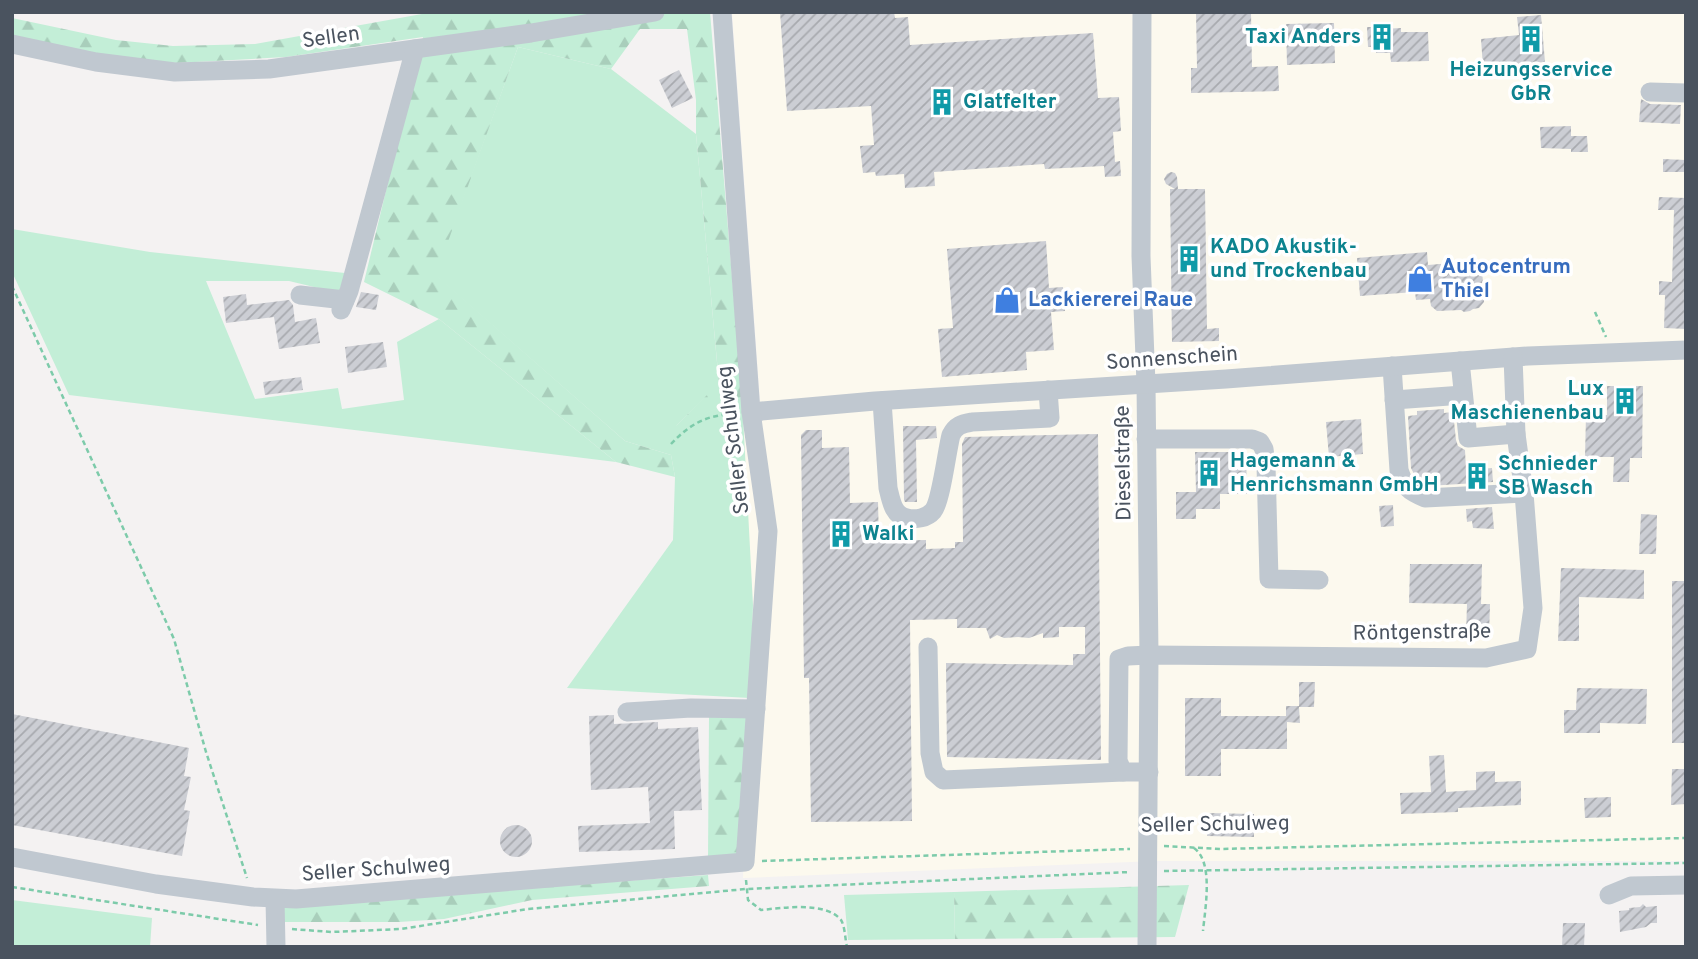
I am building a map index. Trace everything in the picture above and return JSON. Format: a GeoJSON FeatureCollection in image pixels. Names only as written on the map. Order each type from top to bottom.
{"type":"FeatureCollection","features":[{"type":"Feature","properties":{"kind":"street","name":"Sellen"},"geometry":{"type":"LineString","coordinates":[[12,44],[96,62],[175,72],[269,69],[531,33],[655,12]]}},
{"type":"Feature","properties":{"kind":"street","name":"Seller Schulweg"},"geometry":{"type":"LineString","coordinates":[[12,858],[156,884],[275,899],[745,862],[768,531],[751,412],[722,12]]}},
{"type":"Feature","properties":{"kind":"street","name":"Dieselstraße"},"geometry":{"type":"LineString","coordinates":[[1142,12],[1141,256],[1146,384],[1149,655],[1147,947]]}},
{"type":"Feature","properties":{"kind":"street"},"geometry":{"type":"LineString","coordinates":[[300,295],[343,305],[349,292],[415,49]]}},
{"type":"Feature","properties":{"kind":"street"},"geometry":{"type":"LineString","coordinates":[[1650,92],[1686,93]]}},
{"type":"Feature","properties":{"kind":"street","name":"Sonnenschein"},"geometry":{"type":"LineString","coordinates":[[751,412],[1513,357],[1686,350]]}},
{"type":"Feature","properties":{"kind":"street","name":"Röntgenstraße"},"geometry":{"type":"LineString","coordinates":[[1149,655],[1486,658],[1527,649],[1533,608],[1524,493],[1516,434],[1513,357]]}},
{"type":"Feature","properties":{"kind":"street"},"geometry":{"type":"LineString","coordinates":[[1460,361],[1468,438],[1516,434]]}},
{"type":"Feature","properties":{"kind":"street"},"geometry":{"type":"LineString","coordinates":[[1392,366],[1399,470],[1403,483],[1411,492],[1425,498],[1524,493]]}},
{"type":"Feature","properties":{"kind":"street"},"geometry":{"type":"LineString","coordinates":[[883,401],[889,495],[895,511],[902,517],[911,519],[923,518],[934,511],[954,429],[972,422],[1051,418],[1048,390]]}},
{"type":"Feature","properties":{"kind":"street"},"geometry":{"type":"LineString","coordinates":[[1394,396],[1462,392]]}},
{"type":"Feature","properties":{"kind":"street"},"geometry":{"type":"LineString","coordinates":[[1146,439],[1252,439],[1260,442],[1264,449],[1266,465],[1269,579],[1319,580]]}},
{"type":"Feature","properties":{"kind":"street"},"geometry":{"type":"LineString","coordinates":[[928,647],[930,753],[934,772],[943,780],[1149,772]]}},
{"type":"Feature","properties":{"kind":"street"},"geometry":{"type":"LineString","coordinates":[[1123,772],[1118,761],[1119,659],[1149,655]]}},
{"type":"Feature","properties":{"kind":"street"},"geometry":{"type":"LineString","coordinates":[[627,712],[691,708],[756,709]]}},
{"type":"Feature","properties":{"kind":"street"},"geometry":{"type":"LineString","coordinates":[[1609,895],[1631,887],[1686,886]]}},
{"type":"Feature","properties":{"kind":"street"},"geometry":{"type":"LineString","coordinates":[[275,899],[276,937]]}},
{"type":"Feature","properties":{"kind":"path"},"geometry":{"type":"LineString","coordinates":[[12,286],[174,639],[206,752],[253,897]]}},
{"type":"Feature","properties":{"kind":"path"},"geometry":{"type":"LineString","coordinates":[[1595,312],[1613,353]]}},
{"type":"Feature","properties":{"kind":"path"},"geometry":{"type":"LineString","coordinates":[[671,444],[685,428],[705,418],[751,412]]}},
{"type":"Feature","properties":{"kind":"path","name":"Seller Schulweg"},"geometry":{"type":"LineString","coordinates":[[745,862],[1163,846],[1220,849],[1686,838]]}},
{"type":"Feature","properties":{"kind":"path"},"geometry":{"type":"LineString","coordinates":[[1194,848],[1200,852],[1205,864],[1203,931]]}},
{"type":"Feature","properties":{"kind":"path"},"geometry":{"type":"LineString","coordinates":[[745,862],[748,900],[761,910],[791,907],[818,909],[834,914],[842,922],[847,947]]}},
{"type":"Feature","properties":{"kind":"path"},"geometry":{"type":"LineString","coordinates":[[12,887],[226,921],[276,937],[401,929],[528,909],[746,889],[1147,871],[1686,863]]}},
{"type":"Feature","properties":{"kind":"shaded area"},"geometry":{"type":"Polygon","coordinates":[[[732,12],[1686,12],[1686,861],[1155,861],[743,878],[753,605],[739,403],[760,401],[732,12]]]}},
{"type":"Feature","properties":{"kind":"green space"},"geometry":{"type":"Polygon","coordinates":[[[433,12],[710,12],[742,397],[674,428],[719,383],[696,134],[696,100],[687,29],[640,29],[611,69],[518,47],[436,275],[625,441],[671,455],[675,477],[616,462],[439,319],[364,282],[423,37],[286,57],[177,63],[111,58],[12,36],[12,18],[116,40],[173,46],[255,44],[433,12]]]}},
{"type":"Feature","properties":{"kind":"green space"},"geometry":{"type":"Polygon","coordinates":[[[518,47],[611,69],[696,134],[719,384],[676,426],[742,397],[753,605],[750,698],[567,688],[673,540],[675,477],[671,455],[625,441],[435,275],[518,47]]]}},
{"type":"Feature","properties":{"kind":"green space"},"geometry":{"type":"Polygon","coordinates":[[[12,229],[150,252],[345,273],[339,293],[289,281],[206,281],[255,399],[338,388],[342,409],[404,400],[397,342],[439,319],[616,462],[69,395],[12,272],[12,229]]]}},
{"type":"Feature","properties":{"kind":"green space"},"geometry":{"type":"Polygon","coordinates":[[[709,717],[749,718],[737,856],[708,859],[709,717]]]}},
{"type":"Feature","properties":{"kind":"green space"},"geometry":{"type":"Polygon","coordinates":[[[708,875],[709,886],[532,900],[444,919],[399,922],[281,922],[282,906],[708,875]]]}},
{"type":"Feature","properties":{"kind":"green space"},"geometry":{"type":"Polygon","coordinates":[[[1189,885],[1175,937],[955,939],[954,892],[1189,885]]]}},
{"type":"Feature","properties":{"kind":"green space"},"geometry":{"type":"Polygon","coordinates":[[[954,892],[955,939],[848,940],[844,895],[954,892]]]}},
{"type":"Feature","properties":{"kind":"green space"},"geometry":{"type":"Polygon","coordinates":[[[12,900],[152,918],[150,947],[12,947],[12,900]]]}},
{"type":"Feature","properties":{"kind":"building","name":"Glatfelter"},"geometry":{"type":"Polygon","coordinates":[[[780,12],[894,12],[895,18],[908,17],[910,45],[1093,33],[1098,98],[1119,97],[1121,131],[1113,132],[1115,162],[1120,161],[1121,176],[1105,177],[1104,166],[1045,169],[1044,164],[934,172],[935,186],[905,188],[904,174],[876,176],[875,172],[863,173],[860,146],[874,145],[871,106],[787,111],[780,12]]]}},
{"type":"Feature","properties":{"kind":"building"},"geometry":{"type":"Polygon","coordinates":[[[1196,12],[1251,12],[1252,67],[1278,66],[1279,91],[1191,93],[1191,68],[1197,68],[1196,12]]]}},
{"type":"Feature","properties":{"kind":"building"},"geometry":{"type":"Polygon","coordinates":[[[1541,15],[1545,62],[1483,67],[1481,39],[1519,35],[1517,17],[1541,15]]]}},
{"type":"Feature","properties":{"kind":"building"},"geometry":{"type":"Polygon","coordinates":[[[1334,23],[1335,63],[1287,65],[1286,24],[1334,23]]]}},
{"type":"Feature","properties":{"kind":"building"},"geometry":{"type":"Polygon","coordinates":[[[1367,27],[1401,28],[1401,32],[1428,32],[1429,61],[1391,62],[1390,53],[1376,53],[1376,47],[1368,47],[1367,27]]]}},
{"type":"Feature","properties":{"kind":"building"},"geometry":{"type":"Polygon","coordinates":[[[679,70],[693,98],[672,108],[659,80],[679,70]]]}},
{"type":"Feature","properties":{"kind":"building"},"geometry":{"type":"Polygon","coordinates":[[[1641,99],[1650,104],[1681,105],[1680,124],[1639,122],[1641,99]]]}},
{"type":"Feature","properties":{"kind":"building"},"geometry":{"type":"Polygon","coordinates":[[[1571,126],[1571,136],[1587,136],[1588,152],[1541,148],[1540,127],[1571,126]]]}},
{"type":"Feature","properties":{"kind":"building"},"geometry":{"type":"Polygon","coordinates":[[[1663,159],[1686,160],[1686,172],[1663,172],[1663,159]]]}},
{"type":"Feature","properties":{"kind":"building","name":"KADO Akustik- und Trockenbau"},"geometry":{"type":"Polygon","coordinates":[[[1171,172],[1177,177],[1178,189],[1205,189],[1207,329],[1219,328],[1219,341],[1172,342],[1170,189],[1175,189],[1166,184],[1164,179],[1171,172]]]}},
{"type":"Feature","properties":{"kind":"building"},"geometry":{"type":"Polygon","coordinates":[[[1659,197],[1686,198],[1686,329],[1664,328],[1665,295],[1659,295],[1659,281],[1672,282],[1674,210],[1658,210],[1659,197]]]}},
{"type":"Feature","properties":{"kind":"building","name":"Lackiererei Raue"},"geometry":{"type":"Polygon","coordinates":[[[1046,241],[1049,288],[1063,287],[1065,311],[1051,312],[1054,350],[1026,352],[1027,370],[942,377],[938,329],[953,328],[947,249],[1046,241]]]}},
{"type":"Feature","properties":{"kind":"building","name":"Autocentrum Thiel"},"geometry":{"type":"Polygon","coordinates":[[[1427,252],[1428,265],[1475,261],[1482,267],[1484,302],[1479,308],[1464,312],[1437,311],[1431,306],[1430,299],[1416,300],[1415,292],[1360,296],[1357,258],[1427,252]]]}},
{"type":"Feature","properties":{"kind":"building"},"geometry":{"type":"Polygon","coordinates":[[[361,292],[379,295],[376,310],[356,307],[361,292]]]}},
{"type":"Feature","properties":{"kind":"building"},"geometry":{"type":"Polygon","coordinates":[[[246,294],[247,305],[289,300],[293,305],[295,322],[316,318],[320,343],[279,349],[274,317],[226,323],[223,297],[246,294]]]}},
{"type":"Feature","properties":{"kind":"building"},"geometry":{"type":"Polygon","coordinates":[[[383,342],[387,367],[348,373],[345,347],[383,342]]]}},
{"type":"Feature","properties":{"kind":"building"},"geometry":{"type":"Polygon","coordinates":[[[301,377],[303,390],[265,395],[263,382],[301,377]]]}},
{"type":"Feature","properties":{"kind":"building"},"geometry":{"type":"Polygon","coordinates":[[[1607,386],[1643,386],[1642,458],[1630,458],[1629,482],[1613,482],[1614,457],[1585,457],[1586,415],[1607,415],[1607,386]]]}},
{"type":"Feature","properties":{"kind":"building"},"geometry":{"type":"Polygon","coordinates":[[[1444,409],[1444,413],[1453,412],[1456,440],[1458,446],[1465,450],[1466,470],[1492,468],[1493,482],[1427,486],[1416,478],[1411,468],[1408,416],[1417,415],[1417,411],[1444,409]]]}},
{"type":"Feature","properties":{"kind":"building"},"geometry":{"type":"Polygon","coordinates":[[[1361,419],[1363,454],[1329,457],[1326,422],[1361,419]]]}},
{"type":"Feature","properties":{"kind":"building","name":"Walki"},"geometry":{"type":"Polygon","coordinates":[[[903,426],[936,426],[937,438],[916,440],[917,502],[904,500],[903,426]]]}},
{"type":"Feature","properties":{"kind":"building"},"geometry":{"type":"Polygon","coordinates":[[[806,430],[822,430],[822,448],[849,447],[850,503],[878,502],[879,541],[926,540],[926,549],[955,548],[955,542],[963,542],[962,444],[965,437],[1098,434],[1101,760],[947,757],[946,663],[1073,665],[1073,654],[1085,654],[1085,627],[1059,627],[1059,637],[1043,638],[1043,633],[1029,638],[1004,638],[997,635],[990,639],[986,628],[957,628],[957,619],[910,620],[912,821],[811,822],[809,678],[804,678],[801,435],[806,430]]]}},
{"type":"Feature","properties":{"kind":"building"},"geometry":{"type":"Polygon","coordinates":[[[1195,452],[1246,452],[1247,494],[1220,494],[1220,509],[1196,509],[1196,519],[1176,519],[1176,492],[1196,492],[1195,452]]]}},
{"type":"Feature","properties":{"kind":"building"},"geometry":{"type":"Polygon","coordinates":[[[1393,505],[1394,526],[1381,527],[1379,506],[1393,505]]]}},
{"type":"Feature","properties":{"kind":"building"},"geometry":{"type":"Polygon","coordinates":[[[1492,507],[1494,529],[1473,528],[1472,521],[1467,522],[1466,509],[1492,507]]]}},
{"type":"Feature","properties":{"kind":"building"},"geometry":{"type":"Polygon","coordinates":[[[1641,514],[1657,515],[1656,554],[1639,554],[1641,514]]]}},
{"type":"Feature","properties":{"kind":"building"},"geometry":{"type":"Polygon","coordinates":[[[1410,564],[1482,564],[1481,604],[1490,604],[1489,636],[1466,635],[1467,604],[1409,603],[1410,564]]]}},
{"type":"Feature","properties":{"kind":"building"},"geometry":{"type":"Polygon","coordinates":[[[1561,568],[1644,570],[1644,599],[1579,597],[1579,641],[1558,641],[1561,568]]]}},
{"type":"Feature","properties":{"kind":"building"},"geometry":{"type":"Polygon","coordinates":[[[1672,581],[1686,581],[1686,743],[1672,743],[1672,581]]]}},
{"type":"Feature","properties":{"kind":"building"},"geometry":{"type":"Polygon","coordinates":[[[1299,682],[1315,682],[1314,707],[1299,707],[1300,723],[1287,722],[1287,749],[1221,749],[1221,776],[1185,776],[1185,698],[1221,698],[1221,716],[1286,716],[1286,706],[1299,706],[1299,682]]]}},
{"type":"Feature","properties":{"kind":"building"},"geometry":{"type":"Polygon","coordinates":[[[1577,688],[1647,689],[1646,724],[1600,723],[1600,733],[1564,733],[1564,710],[1576,710],[1577,688]]]}},
{"type":"Feature","properties":{"kind":"building"},"geometry":{"type":"Polygon","coordinates":[[[12,714],[189,748],[184,776],[191,777],[184,810],[190,811],[182,856],[12,825],[12,714]]]}},
{"type":"Feature","properties":{"kind":"building"},"geometry":{"type":"Polygon","coordinates":[[[614,715],[614,724],[658,722],[658,729],[698,727],[702,810],[674,811],[675,849],[579,852],[578,826],[650,823],[648,787],[591,790],[589,716],[614,715]]]}},
{"type":"Feature","properties":{"kind":"building"},"geometry":{"type":"Polygon","coordinates":[[[1444,755],[1446,792],[1476,790],[1476,772],[1495,771],[1495,782],[1521,781],[1521,805],[1458,808],[1458,812],[1401,814],[1400,793],[1431,792],[1429,756],[1444,755]]]}},
{"type":"Feature","properties":{"kind":"building"},"geometry":{"type":"Polygon","coordinates":[[[1672,769],[1686,769],[1686,804],[1671,805],[1672,769]]]}},
{"type":"Feature","properties":{"kind":"building"},"geometry":{"type":"Polygon","coordinates":[[[1611,797],[1611,817],[1585,818],[1584,798],[1611,797]]]}},
{"type":"Feature","properties":{"kind":"building"},"geometry":{"type":"Polygon","coordinates":[[[1207,813],[1254,814],[1254,837],[1207,836],[1207,813]]]}},
{"type":"Feature","properties":{"kind":"building"},"geometry":{"type":"Polygon","coordinates":[[[516,825],[527,830],[532,841],[527,852],[516,857],[505,852],[500,841],[505,830],[516,825]]]}},
{"type":"Feature","properties":{"kind":"building"},"geometry":{"type":"Polygon","coordinates":[[[1643,904],[1646,907],[1657,906],[1657,923],[1620,932],[1619,911],[1643,904]]]}},
{"type":"Feature","properties":{"kind":"building"},"geometry":{"type":"Polygon","coordinates":[[[1563,923],[1585,923],[1584,947],[1562,947],[1563,923]]]}},
{"type":"Feature","properties":{"kind":"place","name":"Taxi Anders"},"geometry":{"type":"Point","coordinates":[1382,37]}},
{"type":"Feature","properties":{"kind":"place","name":"Heizungsservice GbR"},"geometry":{"type":"Point","coordinates":[1531,39]}},
{"type":"Feature","properties":{"kind":"place","name":"Glatfelter"},"geometry":{"type":"Point","coordinates":[942,102]}},
{"type":"Feature","properties":{"kind":"place","name":"KADO Akustik- und Trockenbau"},"geometry":{"type":"Point","coordinates":[1189,259]}},
{"type":"Feature","properties":{"kind":"place","name":"Autocentrum Thiel"},"geometry":{"type":"Point","coordinates":[1420,279]}},
{"type":"Feature","properties":{"kind":"place","name":"Lackiererei Raue"},"geometry":{"type":"Point","coordinates":[1007,300]}},
{"type":"Feature","properties":{"kind":"place","name":"Lux Maschienenbau"},"geometry":{"type":"Point","coordinates":[1625,401]}},
{"type":"Feature","properties":{"kind":"place","name":"Hagemann & Henrichsmann GmbH"},"geometry":{"type":"Point","coordinates":[1209,473]}},
{"type":"Feature","properties":{"kind":"place","name":"Schnieder SB Wasch"},"geometry":{"type":"Point","coordinates":[1477,476]}},
{"type":"Feature","properties":{"kind":"place","name":"Walki"},"geometry":{"type":"Point","coordinates":[841,534]}}]}
